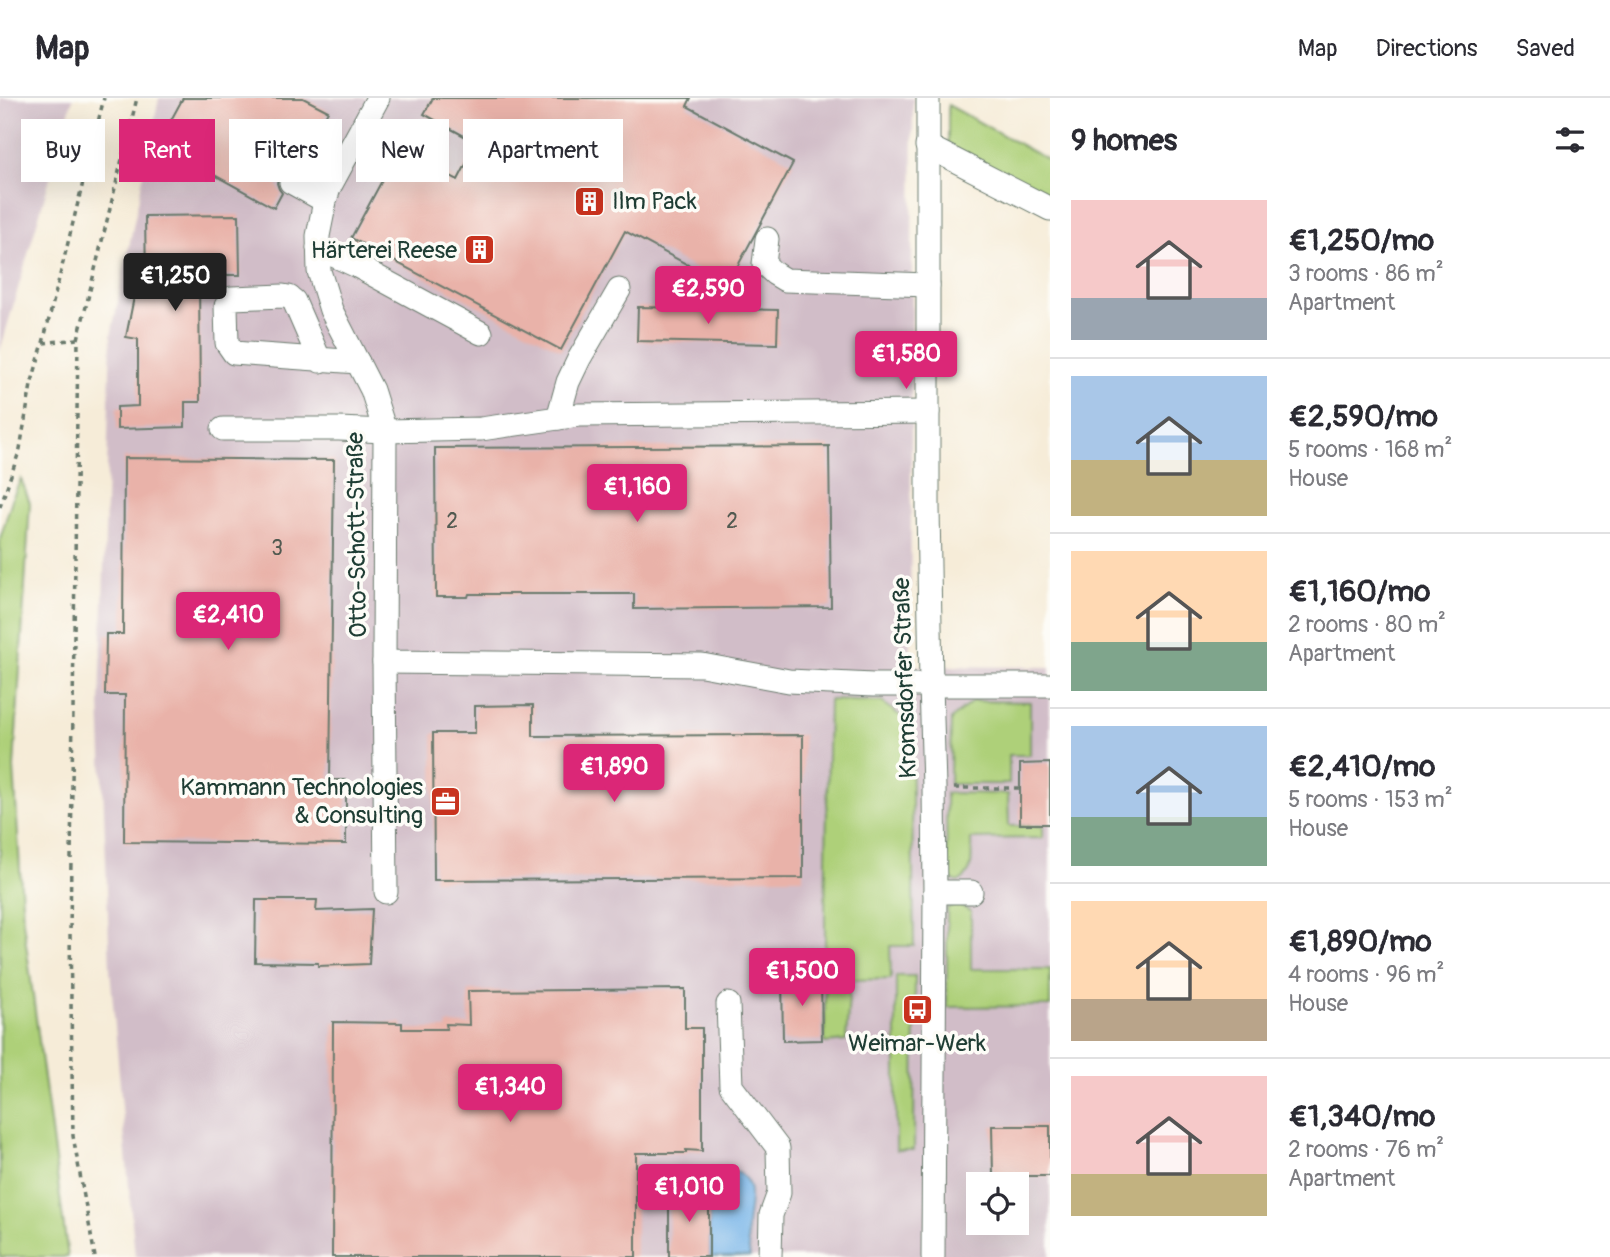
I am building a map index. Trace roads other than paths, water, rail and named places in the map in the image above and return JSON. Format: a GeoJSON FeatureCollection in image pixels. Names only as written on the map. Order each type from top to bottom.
{"type":"FeatureCollection","features":[{"type":"Feature","properties":{"kind":"street","name":"Otto-Schott-Straße"},"geometry":{"type":"LineString","coordinates":[[378,98],[329,188],[318,236],[318,248],[319,271],[331,310],[372,390],[385,430],[386,892]]}},
{"type":"Feature","properties":{"kind":"street","name":"Kromsdorfer Straße"},"geometry":{"type":"LineString","coordinates":[[928,98],[928,507],[935,892],[933,1257]]}},
{"type":"Feature","properties":{"kind":"street"},"geometry":{"type":"LineString","coordinates":[[928,146],[1050,209]]}},
{"type":"Feature","properties":{"kind":"street"},"geometry":{"type":"LineString","coordinates":[[291,182],[325,201]]}},
{"type":"Feature","properties":{"kind":"street"},"geometry":{"type":"LineString","coordinates":[[767,239],[764,264],[785,280],[928,285]]}},
{"type":"Feature","properties":{"kind":"street"},"geometry":{"type":"LineString","coordinates":[[318,248],[481,333]]}},
{"type":"Feature","properties":{"kind":"street"},"geometry":{"type":"LineString","coordinates":[[558,418],[568,382],[619,290]]}},
{"type":"Feature","properties":{"kind":"street"},"geometry":{"type":"LineString","coordinates":[[320,361],[358,362]]}},
{"type":"Feature","properties":{"kind":"street"},"geometry":{"type":"LineString","coordinates":[[223,429],[481,429],[579,415],[928,412]]}},
{"type":"Feature","properties":{"kind":"street","name":"Otto-Schott-Straße"},"geometry":{"type":"LineString","coordinates":[[384,662],[702,666],[789,681],[873,685],[1050,685]]}},
{"type":"Feature","properties":{"kind":"street"},"geometry":{"type":"LineString","coordinates":[[935,892],[971,892]]}},
{"type":"Feature","properties":{"kind":"street"},"geometry":{"type":"LineString","coordinates":[[728,1004],[731,1086],[778,1148],[779,1193],[771,1215],[770,1257]]}},
{"type":"Feature","properties":{"kind":"water"},"geometry":{"type":"Polygon","coordinates":[[[734,1171],[747,1181],[750,1188],[747,1228],[750,1257],[709,1257],[709,1191],[723,1187],[729,1174],[734,1171]]]}},
{"type":"Feature","properties":{"kind":"place","name":"Ilm Pack"},"geometry":{"type":"Point","coordinates":[589,201]}},
{"type":"Feature","properties":{"kind":"place","name":"Härterei Reese"},"geometry":{"type":"Point","coordinates":[480,250]}},
{"type":"Feature","properties":{"kind":"place","name":"Kammann Technologies & Consulting"},"geometry":{"type":"Point","coordinates":[446,801]}},
{"type":"Feature","properties":{"kind":"place","name":"Weimar-Werk"},"geometry":{"type":"Point","coordinates":[917,1009]}}]}
